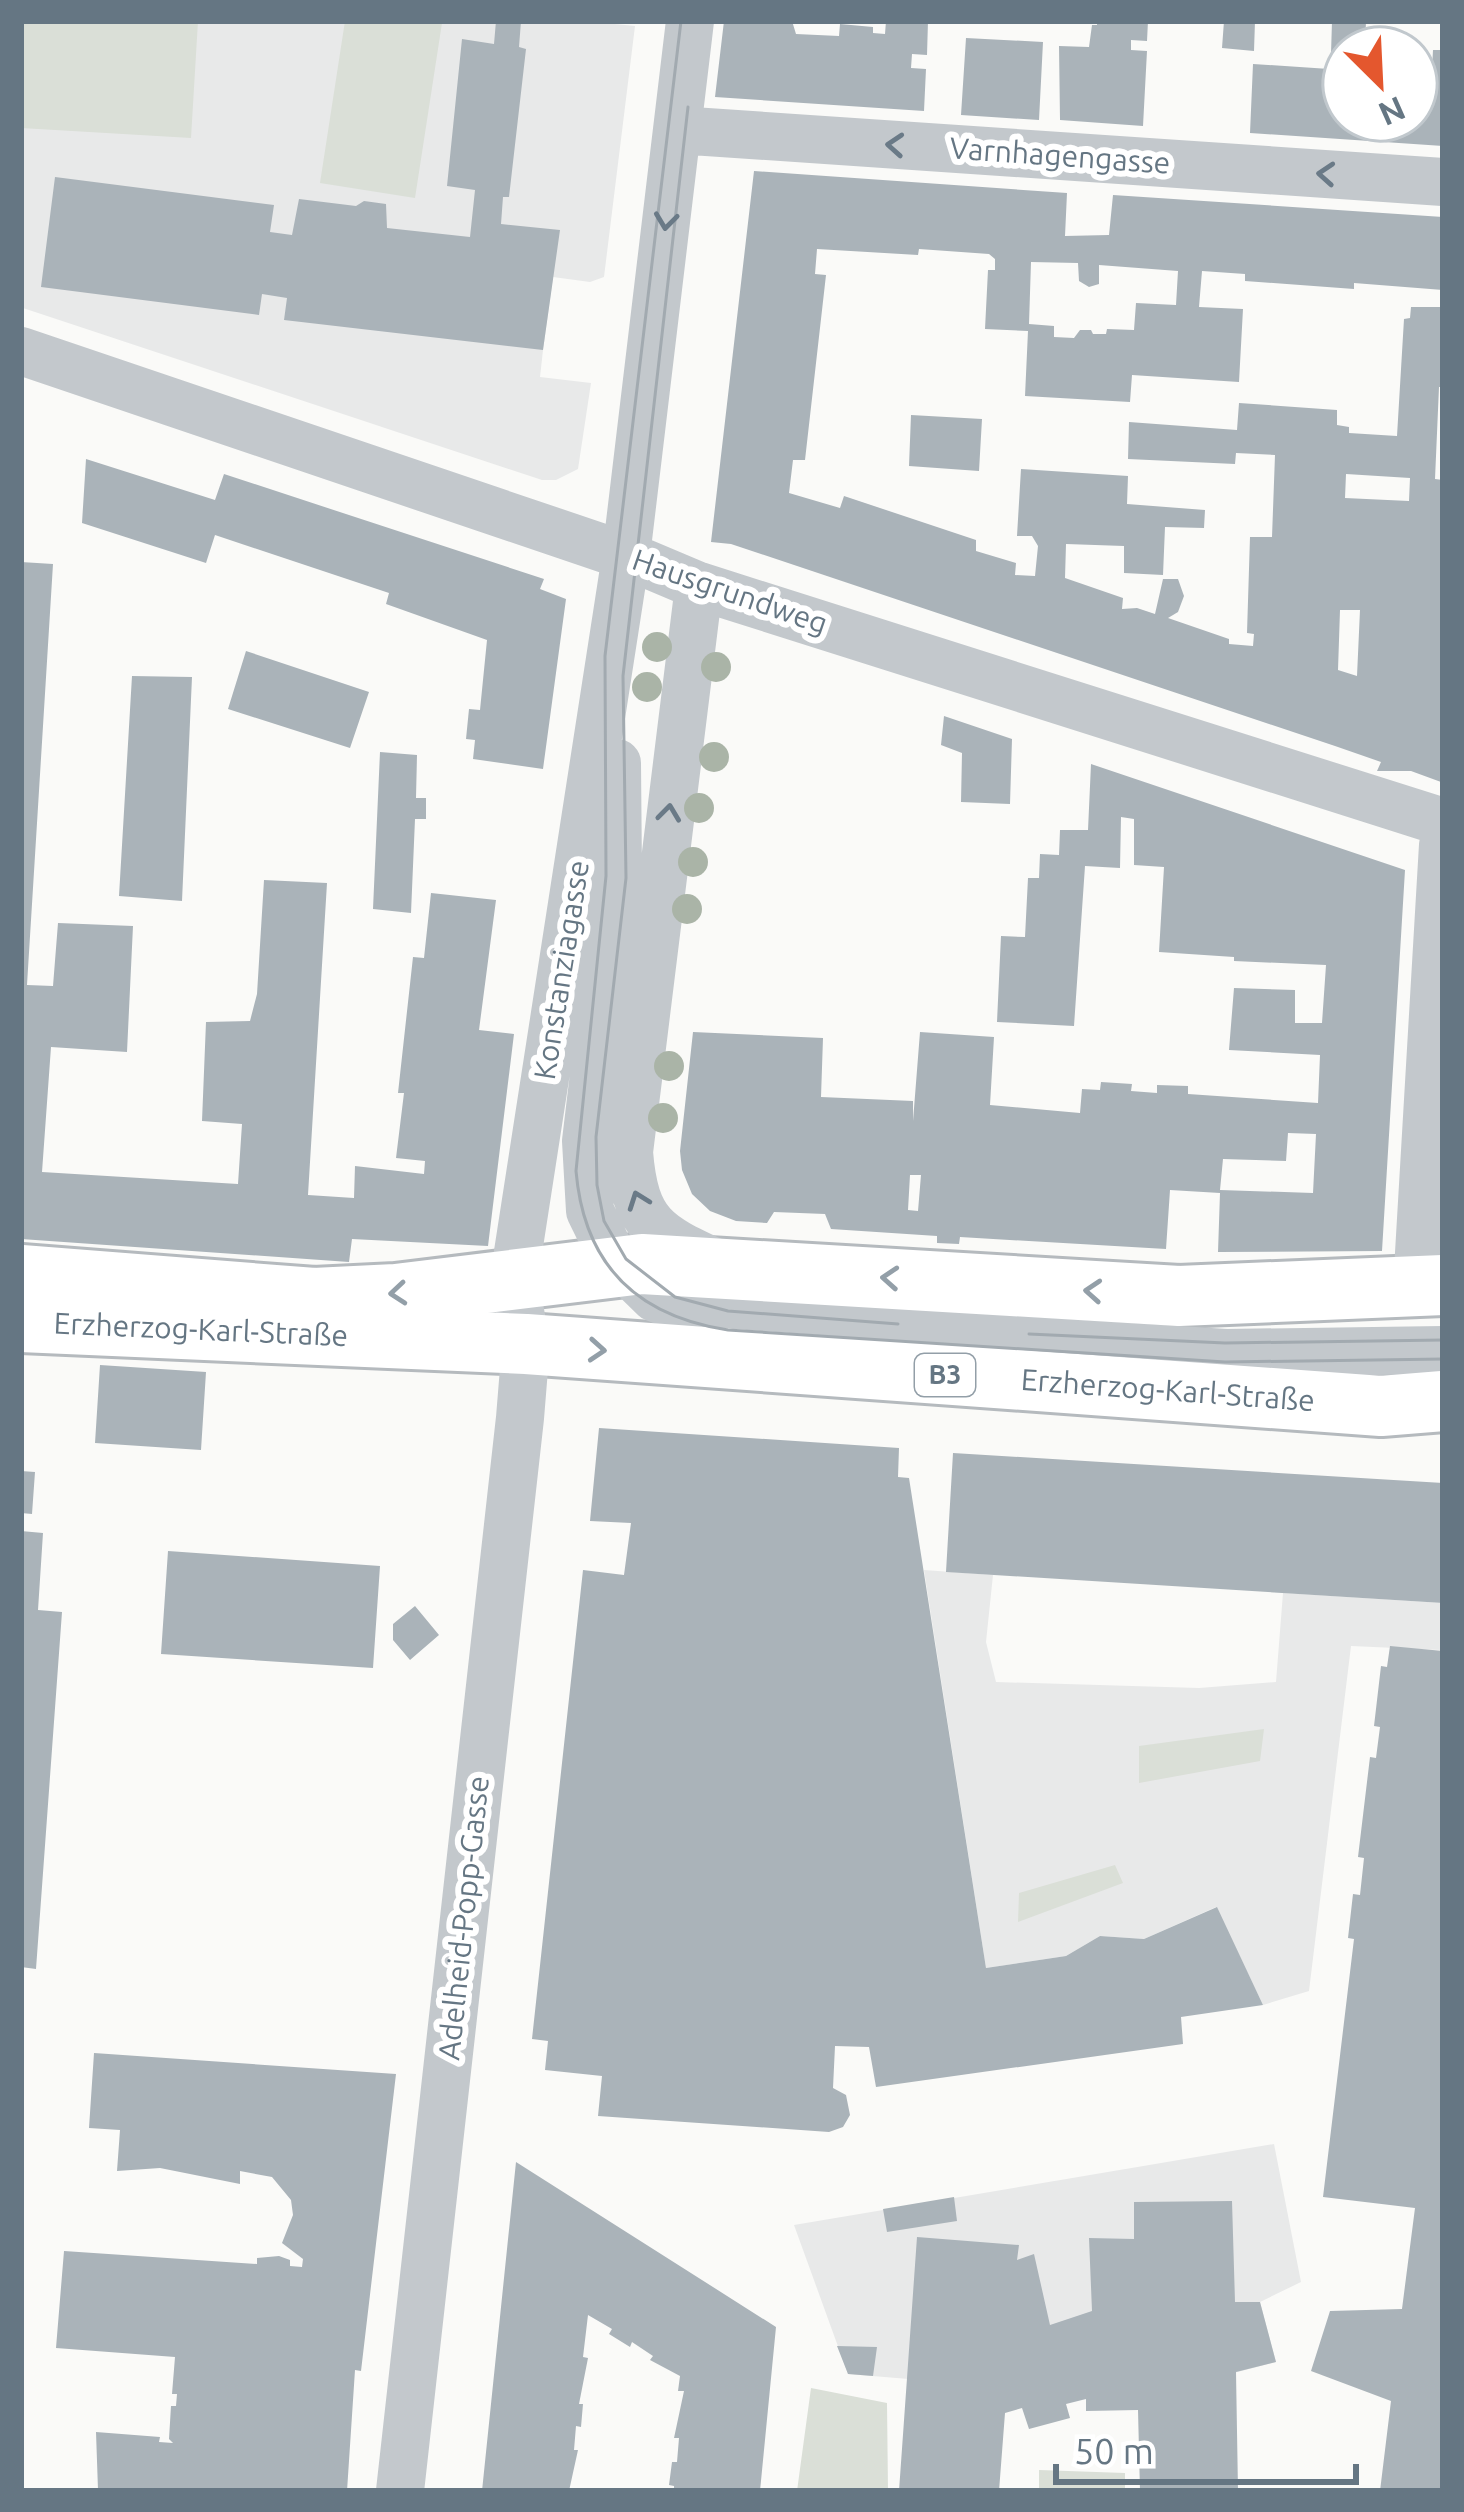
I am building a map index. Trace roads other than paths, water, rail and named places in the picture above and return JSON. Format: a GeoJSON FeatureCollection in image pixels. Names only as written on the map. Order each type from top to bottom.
{"type":"FeatureCollection","features":[{"type":"Feature","properties":{"kind":"main road","name":"Erzherzog-Karl-Straße"},"geometry":{"type":"LineString","coordinates":[[21,1275],[314,1298],[396,1294],[620,1266],[727,1268],[1179,1296],[1434,1299]]}},
{"type":"Feature","properties":{"kind":"main road","name":"Erzherzog-Karl-Straße"},"geometry":{"type":"LineString","coordinates":[[21,1322],[526,1344],[1381,1406],[1443,1401]]}},
{"type":"Feature","properties":{"kind":"street","name":"Konstanziagasse"},"geometry":{"type":"LineString","coordinates":[[620,1266],[590,1211],[586,1141],[618,874],[614,676],[623,576],[690,21]]}},
{"type":"Feature","properties":{"kind":"street","name":"Varnhagengasse"},"geometry":{"type":"LineString","coordinates":[[677,130],[1443,182]]}},
{"type":"Feature","properties":{"kind":"street","name":"Hausgrundweg"},"geometry":{"type":"LineString","coordinates":[[21,351],[623,576],[699,586],[1443,822]]}},
{"type":"Feature","properties":{"kind":"street","name":"Konstanziagasse"},"geometry":{"type":"LineString","coordinates":[[526,1344],[514,1278],[623,576]]}},
{"type":"Feature","properties":{"kind":"street"},"geometry":{"type":"LineString","coordinates":[[699,586],[629,1153],[632,1190],[646,1221],[678,1246],[727,1268]]}},
{"type":"Feature","properties":{"kind":"street"},"geometry":{"type":"LineString","coordinates":[[1434,1299],[1443,845]]}},
{"type":"Feature","properties":{"kind":"street","name":"Erzherzog-Karl-Straße"},"geometry":{"type":"LineString","coordinates":[[620,1266],[656,1298],[706,1318],[1226,1353],[1443,1350]]}},
{"type":"Feature","properties":{"kind":"street","name":"Erzherzog-Karl-Straße"},"geometry":{"type":"LineString","coordinates":[[669,1355],[777,1325]]}},
{"type":"Feature","properties":{"kind":"street","name":"Adelheid-Popp-Gasse"},"geometry":{"type":"LineString","coordinates":[[400,2491],[526,1344]]}},
{"type":"Feature","properties":{"kind":"street","name":"Erzherzog-Karl-Straße"},"geometry":{"type":"LineString","coordinates":[[1381,1406],[1443,1410]]}},
{"type":"Feature","properties":{"kind":"tram line"},"geometry":{"type":"LineString","coordinates":[[681,21],[605,656],[606,876],[576,1171],[581,1204],[603,1258],[642,1298],[695,1323],[728,1330],[1225,1362],[1443,1359]]}},
{"type":"Feature","properties":{"kind":"tram line"},"geometry":{"type":"LineString","coordinates":[[688,107],[623,676],[626,878],[596,1137],[597,1185],[604,1221],[626,1259],[675,1297],[728,1311],[898,1324]]}},
{"type":"Feature","properties":{"kind":"tram line"},"geometry":{"type":"LineString","coordinates":[[1029,1334],[1225,1343],[1443,1340]]}}]}
